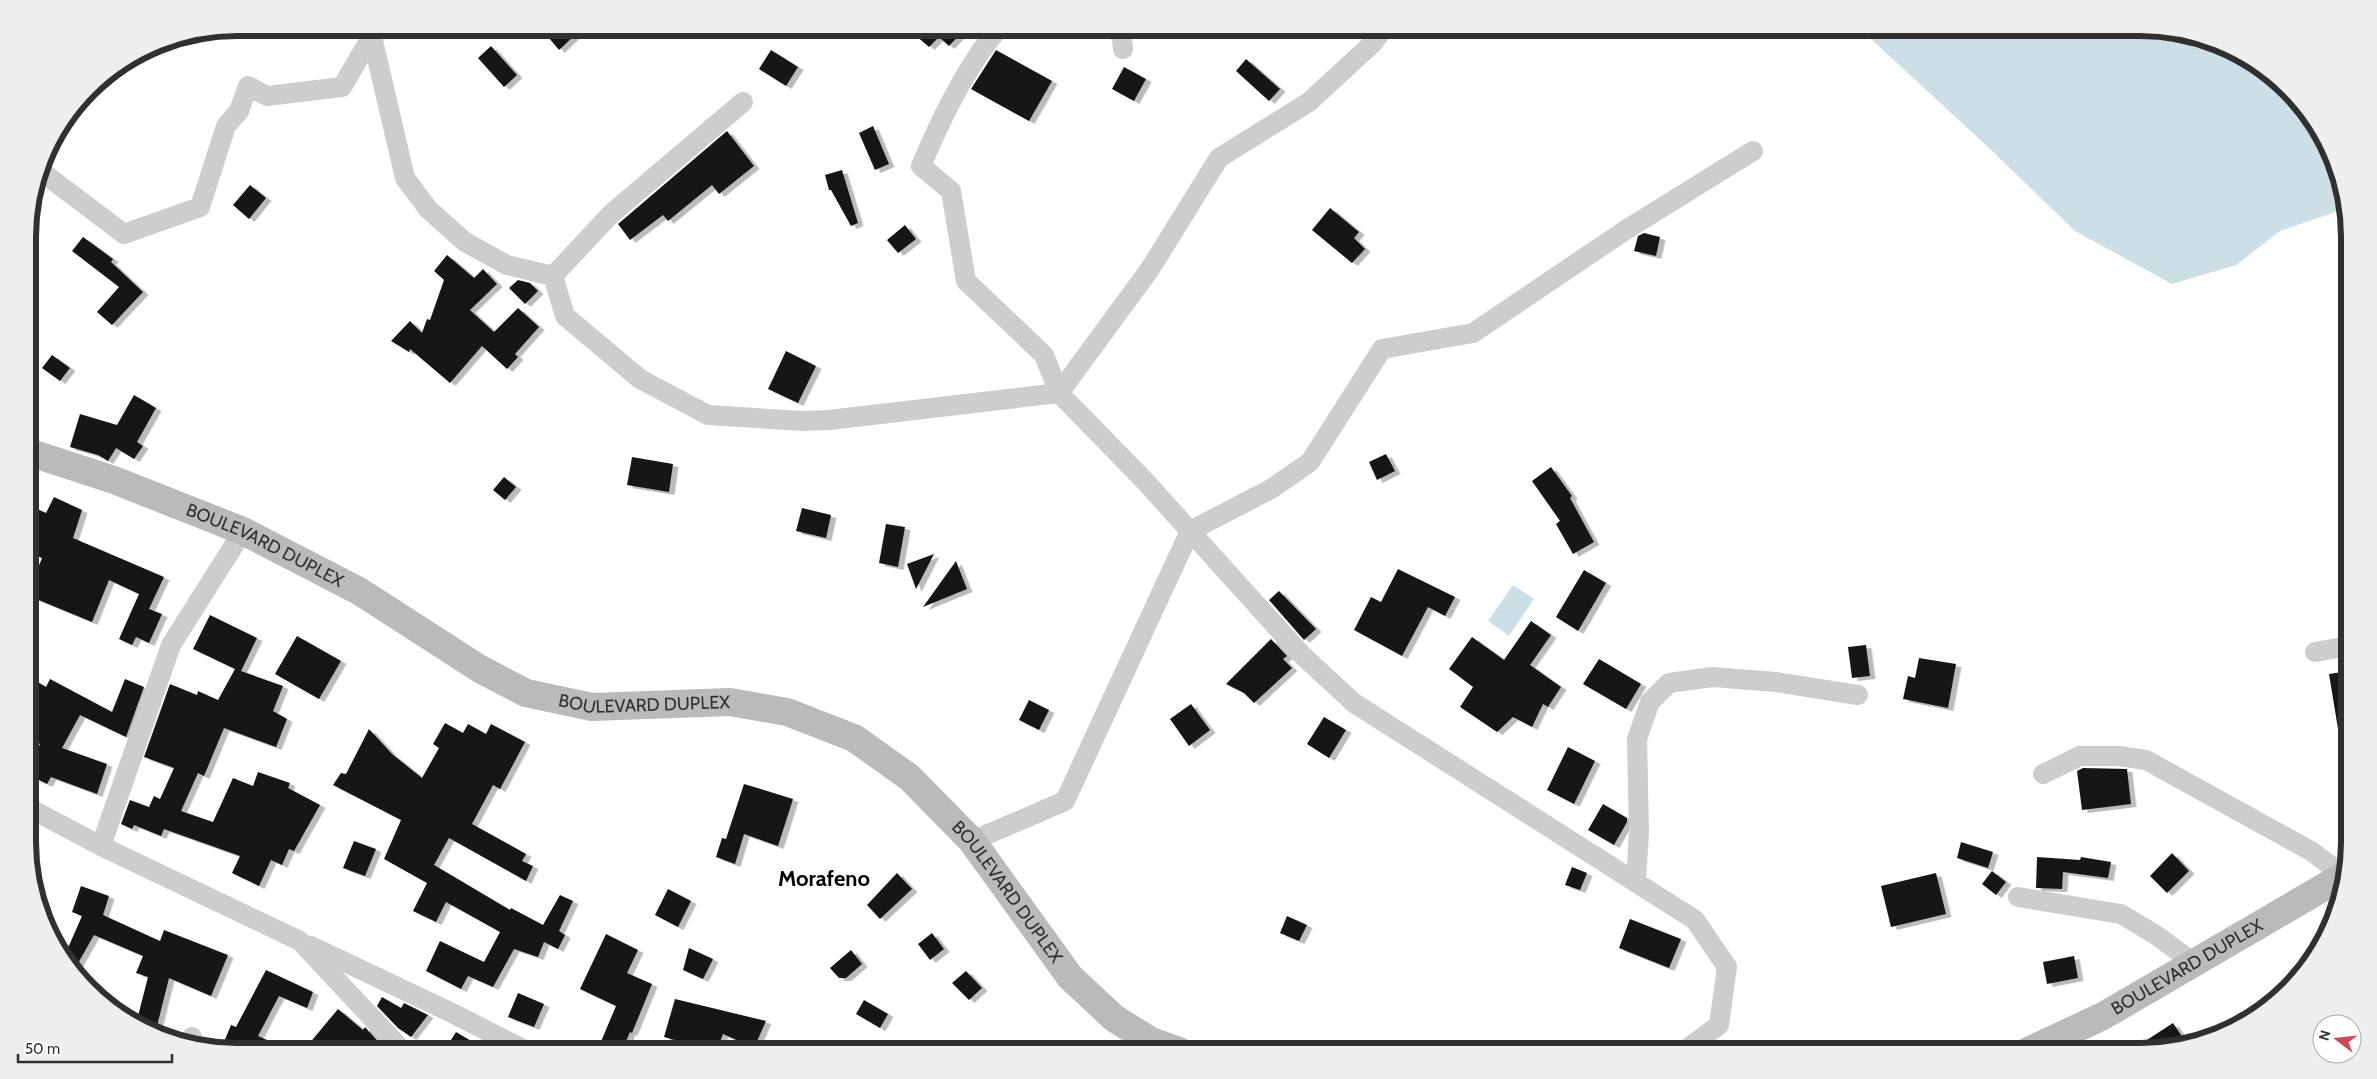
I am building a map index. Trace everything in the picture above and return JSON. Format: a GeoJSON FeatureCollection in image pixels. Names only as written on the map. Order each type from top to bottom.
{"type":"FeatureCollection","features":[{"type":"Feature","properties":{"kind":"street"},"geometry":{"type":"LineString","coordinates":[[46,175],[124,234],[200,207],[226,126],[239,111],[248,86],[267,96],[342,87],[370,36]]}},
{"type":"Feature","properties":{"kind":"street"},"geometry":{"type":"LineString","coordinates":[[374,36],[405,178],[428,209],[465,242],[507,265],[553,276]]}},
{"type":"Feature","properties":{"kind":"street"},"geometry":{"type":"LineString","coordinates":[[992,36],[981,48],[939,123],[921,166],[951,191],[966,281],[1044,355],[1059,393],[1144,480],[1301,654],[1354,703],[1695,920],[1727,967],[1719,1025],[1695,1043]]}},
{"type":"Feature","properties":{"kind":"street"},"geometry":{"type":"LineString","coordinates":[[1121,36],[1123,50]]}},
{"type":"Feature","properties":{"kind":"street"},"geometry":{"type":"LineString","coordinates":[[553,276],[565,316],[640,379],[708,415],[803,421],[829,420],[1059,393],[1150,269],[1218,158],[1309,102],[1373,43],[1378,36]]}},
{"type":"Feature","properties":{"kind":"street"},"geometry":{"type":"LineString","coordinates":[[553,276],[611,214],[743,102]]}},
{"type":"Feature","properties":{"kind":"street"},"geometry":{"type":"LineString","coordinates":[[972,841],[1065,801],[1190,531],[1271,489],[1310,462],[1382,349],[1473,333],[1624,230],[1753,151]]}},
{"type":"Feature","properties":{"kind":"street","name":"BOULEVARD DUPLEX"},"geometry":{"type":"LineString","coordinates":[[36,455],[114,480],[243,531],[359,591],[480,669],[526,693],[592,707],[730,702],[787,712],[854,738],[909,777],[972,841],[1070,977],[1114,1018],[1157,1043]]}},
{"type":"Feature","properties":{"kind":"street"},"geometry":{"type":"LineString","coordinates":[[101,846],[171,645],[243,531]]}},
{"type":"Feature","properties":{"kind":"street"},"geometry":{"type":"LineString","coordinates":[[2315,652],[2341,647]]}},
{"type":"Feature","properties":{"kind":"street"},"geometry":{"type":"LineString","coordinates":[[1636,881],[1640,833],[1636,740],[1650,702],[1669,683],[1712,677],[1776,682],[1858,696]]}},
{"type":"Feature","properties":{"kind":"street"},"geometry":{"type":"LineString","coordinates":[[2043,774],[2080,756],[2119,756],[2146,760],[2311,851],[2338,872]]}},
{"type":"Feature","properties":{"kind":"street"},"geometry":{"type":"LineString","coordinates":[[36,812],[101,846],[511,1043]]}},
{"type":"Feature","properties":{"kind":"street","name":"BOULEVARD DUPLEX"},"geometry":{"type":"LineString","coordinates":[[2045,1043],[2104,1016],[2337,879]]}},
{"type":"Feature","properties":{"kind":"street"},"geometry":{"type":"LineString","coordinates":[[2018,896],[2121,914],[2156,935],[2194,963]]}},
{"type":"Feature","properties":{"kind":"street"},"geometry":{"type":"LineString","coordinates":[[300,941],[395,1043]]}},
{"type":"Feature","properties":{"kind":"shaded area"},"geometry":{"type":"Polygon","coordinates":[[[1868,36],[2139,36],[2179,40],[2204,47],[2228,57],[2251,70],[2272,86],[2291,105],[2307,126],[2320,149],[2334,185],[2339,211],[2280,231],[2236,265],[2172,284],[2075,231],[1987,146],[1868,36]]]}},
{"type":"Feature","properties":{"kind":"shaded area"},"geometry":{"type":"Polygon","coordinates":[[[1513,585],[1534,599],[1509,636],[1488,621],[1513,585]]]}},
{"type":"Feature","properties":{"kind":"building"},"geometry":{"type":"Polygon","coordinates":[[[551,36],[574,36],[559,50],[549,38],[551,36]]]}},
{"type":"Feature","properties":{"kind":"building"},"geometry":{"type":"Polygon","coordinates":[[[916,36],[958,36],[949,46],[939,37],[929,47],[916,36]]]}},
{"type":"Feature","properties":{"kind":"building"},"geometry":{"type":"Polygon","coordinates":[[[491,46],[517,75],[504,87],[478,58],[491,46]]]}},
{"type":"Feature","properties":{"kind":"building"},"geometry":{"type":"Polygon","coordinates":[[[771,50],[798,67],[786,86],[759,69],[771,50]]]}},
{"type":"Feature","properties":{"kind":"building"},"geometry":{"type":"Polygon","coordinates":[[[996,50],[1052,81],[1029,121],[971,89],[996,50]]]}},
{"type":"Feature","properties":{"kind":"building"},"geometry":{"type":"Polygon","coordinates":[[[1246,59],[1280,89],[1269,101],[1236,71],[1246,59]]]}},
{"type":"Feature","properties":{"kind":"building"},"geometry":{"type":"Polygon","coordinates":[[[1124,67],[1146,79],[1134,101],[1112,89],[1124,67]]]}},
{"type":"Feature","properties":{"kind":"building"},"geometry":{"type":"Polygon","coordinates":[[[873,126],[889,164],[875,170],[859,133],[873,126]]]}},
{"type":"Feature","properties":{"kind":"building"},"geometry":{"type":"Polygon","coordinates":[[[727,131],[754,166],[719,194],[712,185],[668,221],[663,215],[630,240],[618,224],[727,131]]]}},
{"type":"Feature","properties":{"kind":"building"},"geometry":{"type":"Polygon","coordinates":[[[842,170],[858,223],[851,226],[831,190],[829,190],[825,175],[842,170]]]}},
{"type":"Feature","properties":{"kind":"building"},"geometry":{"type":"Polygon","coordinates":[[[250,185],[266,198],[249,219],[233,205],[250,185]]]}},
{"type":"Feature","properties":{"kind":"building"},"geometry":{"type":"Polygon","coordinates":[[[1330,208],[1359,232],[1354,238],[1365,249],[1352,263],[1312,230],[1330,208]]]}},
{"type":"Feature","properties":{"kind":"building"},"geometry":{"type":"Polygon","coordinates":[[[905,225],[916,239],[898,253],[887,240],[905,225]]]}},
{"type":"Feature","properties":{"kind":"building"},"geometry":{"type":"Polygon","coordinates":[[[1644,233],[1660,237],[1656,256],[1634,251],[1638,236],[1644,233]]]}},
{"type":"Feature","properties":{"kind":"building"},"geometry":{"type":"Polygon","coordinates":[[[83,237],[113,259],[111,262],[143,292],[112,325],[97,312],[119,287],[72,251],[83,237]]]}},
{"type":"Feature","properties":{"kind":"building"},"geometry":{"type":"Polygon","coordinates":[[[447,255],[474,278],[483,269],[497,284],[470,310],[494,332],[518,308],[539,327],[515,354],[518,357],[507,369],[482,346],[450,383],[410,349],[409,352],[391,341],[410,321],[422,333],[427,319],[430,320],[444,280],[434,271],[447,255]]]}},
{"type":"Feature","properties":{"kind":"building"},"geometry":{"type":"Polygon","coordinates":[[[518,280],[530,283],[538,291],[525,304],[509,288],[518,280]]]}},
{"type":"Feature","properties":{"kind":"building"},"geometry":{"type":"Polygon","coordinates":[[[786,351],[816,366],[798,403],[768,389],[786,351]]]}},
{"type":"Feature","properties":{"kind":"building"},"geometry":{"type":"Polygon","coordinates":[[[52,355],[70,368],[60,381],[42,368],[52,355]]]}},
{"type":"Feature","properties":{"kind":"building"},"geometry":{"type":"Polygon","coordinates":[[[134,395],[156,408],[137,442],[143,446],[134,459],[116,448],[108,461],[98,455],[70,447],[80,414],[117,425],[134,395]]]}},
{"type":"Feature","properties":{"kind":"building"},"geometry":{"type":"Polygon","coordinates":[[[1386,454],[1395,471],[1377,480],[1369,462],[1386,454]]]}},
{"type":"Feature","properties":{"kind":"building"},"geometry":{"type":"Polygon","coordinates":[[[632,457],[673,464],[669,492],[627,485],[632,457]]]}},
{"type":"Feature","properties":{"kind":"building"},"geometry":{"type":"Polygon","coordinates":[[[1551,467],[1572,496],[1570,498],[1594,542],[1573,554],[1556,524],[1560,521],[1532,481],[1551,467]]]}},
{"type":"Feature","properties":{"kind":"building"},"geometry":{"type":"Polygon","coordinates":[[[504,477],[516,487],[505,500],[493,490],[504,477]]]}},
{"type":"Feature","properties":{"kind":"building"},"geometry":{"type":"Polygon","coordinates":[[[54,497],[82,510],[73,538],[164,577],[149,609],[162,614],[149,643],[136,637],[132,645],[119,639],[139,594],[109,580],[92,622],[36,599],[36,573],[42,558],[36,555],[36,508],[46,513],[54,497]]]}},
{"type":"Feature","properties":{"kind":"building"},"geometry":{"type":"Polygon","coordinates":[[[802,508],[831,515],[826,538],[796,531],[802,508]]]}},
{"type":"Feature","properties":{"kind":"building"},"geometry":{"type":"Polygon","coordinates":[[[886,524],[905,527],[898,567],[879,563],[886,524]]]}},
{"type":"Feature","properties":{"kind":"building"},"geometry":{"type":"Polygon","coordinates":[[[934,554],[916,589],[907,564],[934,554]]]}},
{"type":"Feature","properties":{"kind":"building"},"geometry":{"type":"Polygon","coordinates":[[[956,561],[967,589],[923,607],[956,561]]]}},
{"type":"Feature","properties":{"kind":"building"},"geometry":{"type":"Polygon","coordinates":[[[1398,569],[1455,597],[1445,616],[1428,607],[1402,656],[1354,630],[1371,597],[1381,602],[1398,569]]]}},
{"type":"Feature","properties":{"kind":"building"},"geometry":{"type":"Polygon","coordinates":[[[1584,570],[1606,583],[1578,631],[1556,617],[1584,570]]]}},
{"type":"Feature","properties":{"kind":"building"},"geometry":{"type":"Polygon","coordinates":[[[1279,591],[1316,629],[1304,640],[1269,600],[1279,591]]]}},
{"type":"Feature","properties":{"kind":"building"},"geometry":{"type":"Polygon","coordinates":[[[210,615],[257,638],[241,671],[283,686],[273,711],[287,719],[276,747],[224,728],[204,776],[198,773],[181,811],[213,822],[233,778],[253,786],[258,772],[290,783],[288,788],[320,805],[294,851],[289,849],[282,865],[271,860],[259,886],[232,873],[240,856],[164,829],[161,836],[134,825],[132,829],[121,824],[130,800],[149,807],[154,796],[160,799],[174,768],[144,757],[170,684],[197,695],[198,691],[218,700],[235,669],[193,649],[210,615]]]}},
{"type":"Feature","properties":{"kind":"building"},"geometry":{"type":"Polygon","coordinates":[[[1531,621],[1551,635],[1530,665],[1561,687],[1548,707],[1543,704],[1532,727],[1513,717],[1497,732],[1460,707],[1473,687],[1449,669],[1472,637],[1504,660],[1531,621]]]}},
{"type":"Feature","properties":{"kind":"building"},"geometry":{"type":"Polygon","coordinates":[[[297,636],[341,661],[319,699],[275,674],[297,636]]]}},
{"type":"Feature","properties":{"kind":"building"},"geometry":{"type":"Polygon","coordinates":[[[1271,639],[1287,656],[1283,659],[1292,668],[1254,703],[1244,693],[1226,684],[1271,639]]]}},
{"type":"Feature","properties":{"kind":"building"},"geometry":{"type":"Polygon","coordinates":[[[1866,645],[1870,676],[1852,678],[1848,647],[1866,645]]]}},
{"type":"Feature","properties":{"kind":"building"},"geometry":{"type":"Polygon","coordinates":[[[1919,658],[1956,664],[1948,708],[1903,699],[1908,676],[1915,678],[1919,658]]]}},
{"type":"Feature","properties":{"kind":"building"},"geometry":{"type":"Polygon","coordinates":[[[1599,659],[1641,684],[1626,709],[1583,684],[1599,659]]]}},
{"type":"Feature","properties":{"kind":"building"},"geometry":{"type":"Polygon","coordinates":[[[2341,672],[2341,741],[2340,741],[2329,674],[2341,672]]]}},
{"type":"Feature","properties":{"kind":"building"},"geometry":{"type":"Polygon","coordinates":[[[50,679],[112,712],[125,679],[144,687],[126,737],[80,715],[62,748],[107,764],[97,794],[51,777],[47,784],[36,778],[36,752],[40,744],[36,741],[36,681],[46,687],[50,679]]]}},
{"type":"Feature","properties":{"kind":"building"},"geometry":{"type":"Polygon","coordinates":[[[1029,700],[1049,710],[1039,730],[1019,720],[1029,700]]]}},
{"type":"Feature","properties":{"kind":"building"},"geometry":{"type":"Polygon","coordinates":[[[1191,704],[1210,730],[1189,746],[1170,719],[1191,704]]]}},
{"type":"Feature","properties":{"kind":"building"},"geometry":{"type":"Polygon","coordinates":[[[1324,717],[1346,730],[1329,758],[1307,744],[1324,717]]]}},
{"type":"Feature","properties":{"kind":"building"},"geometry":{"type":"Polygon","coordinates":[[[445,723],[463,733],[468,724],[486,734],[491,724],[525,742],[500,789],[493,785],[472,824],[526,854],[522,861],[533,866],[526,881],[449,838],[434,865],[510,910],[511,908],[543,925],[560,895],[573,901],[559,931],[565,935],[558,949],[544,942],[538,957],[514,949],[493,987],[468,976],[461,989],[426,971],[440,941],[484,962],[500,932],[446,902],[436,922],[413,911],[427,883],[384,859],[401,820],[333,785],[341,773],[346,774],[369,729],[392,754],[422,778],[439,748],[433,744],[445,723]]]}},
{"type":"Feature","properties":{"kind":"building"},"geometry":{"type":"Polygon","coordinates":[[[1568,747],[1595,761],[1574,804],[1547,790],[1568,747]]]}},
{"type":"Feature","properties":{"kind":"building"},"geometry":{"type":"Polygon","coordinates":[[[2083,768],[2127,769],[2131,804],[2082,810],[2077,771],[2083,768]]]}},
{"type":"Feature","properties":{"kind":"building"},"geometry":{"type":"Polygon","coordinates":[[[744,784],[793,799],[778,846],[744,834],[735,864],[716,857],[722,838],[726,839],[744,784]]]}},
{"type":"Feature","properties":{"kind":"building"},"geometry":{"type":"Polygon","coordinates":[[[1603,804],[1627,818],[1627,822],[1614,845],[1588,830],[1603,804]]]}},
{"type":"Feature","properties":{"kind":"building"},"geometry":{"type":"Polygon","coordinates":[[[354,841],[376,849],[365,876],[343,868],[354,841]]]}},
{"type":"Feature","properties":{"kind":"building"},"geometry":{"type":"Polygon","coordinates":[[[1961,842],[1993,852],[1988,868],[1957,858],[1961,842]]]}},
{"type":"Feature","properties":{"kind":"building"},"geometry":{"type":"Polygon","coordinates":[[[2172,853],[2189,871],[2167,893],[2150,876],[2172,853]]]}},
{"type":"Feature","properties":{"kind":"building"},"geometry":{"type":"Polygon","coordinates":[[[2037,857],[2080,860],[2081,857],[2111,862],[2108,878],[2063,872],[2062,889],[2036,888],[2037,857]]]}},
{"type":"Feature","properties":{"kind":"building"},"geometry":{"type":"Polygon","coordinates":[[[1572,867],[1587,873],[1580,890],[1565,885],[1572,867]]]}},
{"type":"Feature","properties":{"kind":"building"},"geometry":{"type":"Polygon","coordinates":[[[1992,871],[2006,882],[1996,895],[1982,884],[1992,871]]]}},
{"type":"Feature","properties":{"kind":"building"},"geometry":{"type":"Polygon","coordinates":[[[897,873],[912,889],[880,919],[867,905],[897,873]]]}},
{"type":"Feature","properties":{"kind":"building"},"geometry":{"type":"Polygon","coordinates":[[[1936,873],[1946,914],[1891,927],[1881,886],[1936,873]]]}},
{"type":"Feature","properties":{"kind":"building"},"geometry":{"type":"Polygon","coordinates":[[[81,886],[109,896],[103,915],[160,941],[164,930],[228,955],[211,996],[169,978],[157,1025],[138,1016],[148,977],[136,973],[143,956],[94,935],[78,964],[67,949],[82,916],[72,912],[81,886]]]}},
{"type":"Feature","properties":{"kind":"building"},"geometry":{"type":"Polygon","coordinates":[[[668,889],[691,901],[678,927],[655,915],[668,889]]]}},
{"type":"Feature","properties":{"kind":"building"},"geometry":{"type":"Polygon","coordinates":[[[1287,916],[1307,925],[1299,941],[1280,933],[1287,916]]]}},
{"type":"Feature","properties":{"kind":"building"},"geometry":{"type":"Polygon","coordinates":[[[1630,919],[1681,939],[1669,968],[1619,948],[1630,919]]]}},
{"type":"Feature","properties":{"kind":"building"},"geometry":{"type":"Polygon","coordinates":[[[932,933],[944,949],[930,960],[918,944],[932,933]]]}},
{"type":"Feature","properties":{"kind":"building"},"geometry":{"type":"Polygon","coordinates":[[[606,934],[638,950],[627,973],[652,984],[632,1033],[630,1032],[625,1043],[600,1043],[616,1006],[580,989],[606,934]]]}},
{"type":"Feature","properties":{"kind":"building"},"geometry":{"type":"Polygon","coordinates":[[[689,948],[713,959],[703,979],[683,970],[689,948]]]}},
{"type":"Feature","properties":{"kind":"building"},"geometry":{"type":"Polygon","coordinates":[[[851,950],[862,964],[846,978],[839,978],[830,968],[851,950]]]}},
{"type":"Feature","properties":{"kind":"building"},"geometry":{"type":"Polygon","coordinates":[[[2074,956],[2078,978],[2047,984],[2043,962],[2074,956]]]}},
{"type":"Feature","properties":{"kind":"building"},"geometry":{"type":"Polygon","coordinates":[[[266,970],[313,992],[307,1008],[279,996],[258,1036],[274,1043],[224,1042],[231,1025],[236,1027],[266,970]]]}},
{"type":"Feature","properties":{"kind":"building"},"geometry":{"type":"Polygon","coordinates":[[[966,971],[982,988],[969,1000],[952,983],[966,971]]]}},
{"type":"Feature","properties":{"kind":"building"},"geometry":{"type":"Polygon","coordinates":[[[518,993],[544,1004],[534,1027],[508,1017],[518,993]]]}},
{"type":"Feature","properties":{"kind":"building"},"geometry":{"type":"Polygon","coordinates":[[[382,997],[401,1008],[404,1003],[428,1015],[411,1037],[398,1028],[377,1006],[382,997]]]}},
{"type":"Feature","properties":{"kind":"building"},"geometry":{"type":"Polygon","coordinates":[[[675,999],[766,1021],[756,1043],[743,1043],[723,1034],[720,1043],[695,1043],[686,1040],[685,1043],[664,1037],[675,999]]]}},
{"type":"Feature","properties":{"kind":"building"},"geometry":{"type":"Polygon","coordinates":[[[864,1000],[888,1014],[880,1028],[856,1014],[864,1000]]]}},
{"type":"Feature","properties":{"kind":"building"},"geometry":{"type":"Polygon","coordinates":[[[338,1009],[363,1030],[365,1027],[379,1043],[310,1043],[338,1009]]]}},
{"type":"Feature","properties":{"kind":"building"},"geometry":{"type":"Polygon","coordinates":[[[2173,1023],[2183,1038],[2166,1041],[2143,1043],[2173,1023]]]}},
{"type":"Feature","properties":{"kind":"building"},"geometry":{"type":"Polygon","coordinates":[[[456,1032],[475,1043],[449,1043],[456,1032]]]}},
{"type":"Feature","properties":{"kind":"district","name":"Morafeno"},"geometry":{"type":"Point","coordinates":[824,878]}}]}
